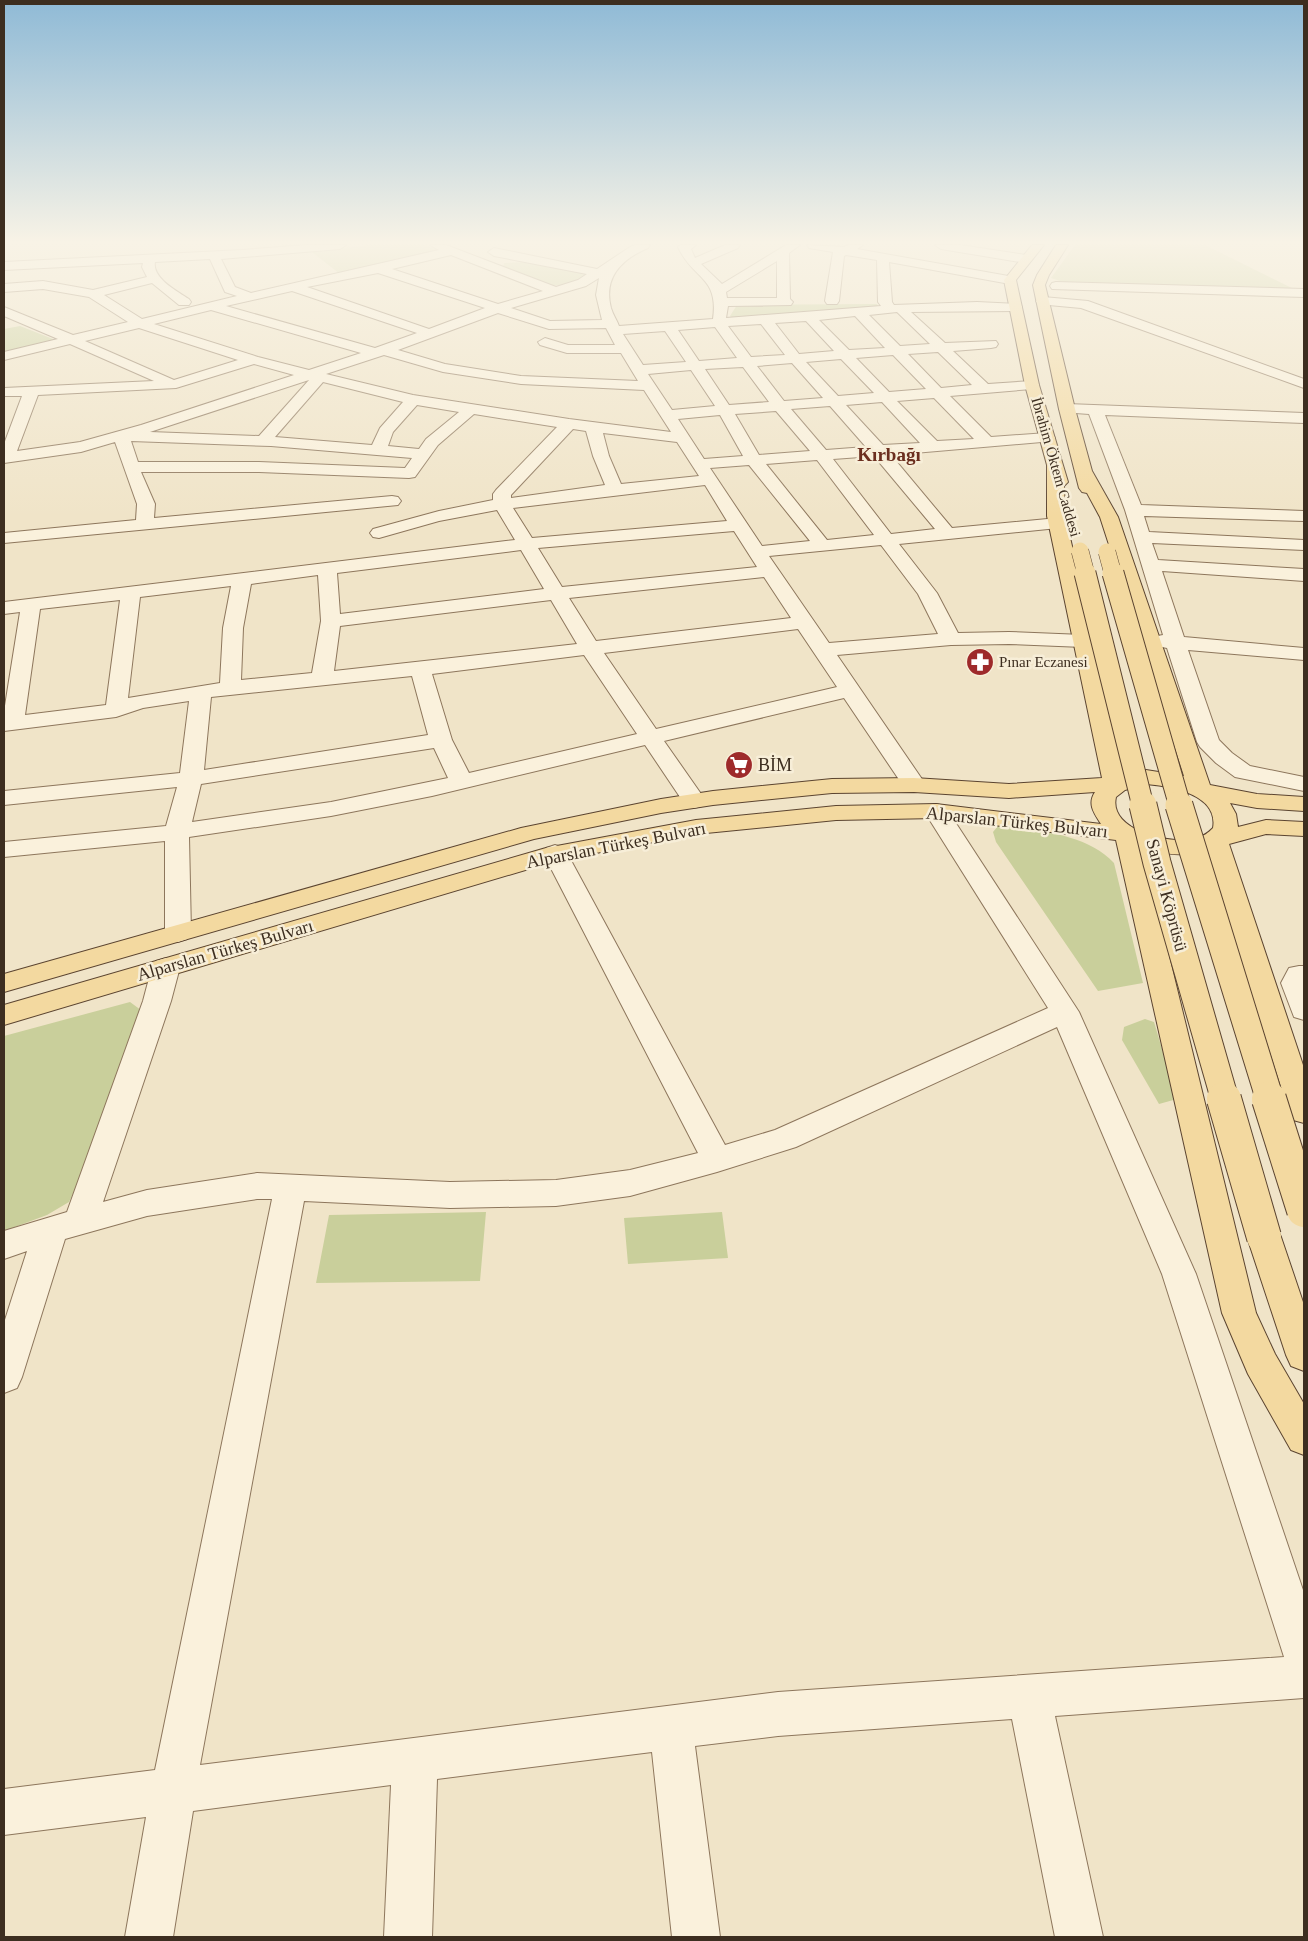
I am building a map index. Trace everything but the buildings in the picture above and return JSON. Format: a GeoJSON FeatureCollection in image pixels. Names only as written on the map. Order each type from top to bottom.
{"type":"FeatureCollection","features":[{"type":"Feature","properties":{"kind":"main road","name":"İbrahim Öktem Caddesi"},"geometry":{"type":"LineString","coordinates":[[1028,336],[1032,385],[1080,551]]}},
{"type":"Feature","properties":{"kind":"main road","name":"İbrahim Öktem Caddesi"},"geometry":{"type":"LineString","coordinates":[[1039,336],[1067,409],[1107,552]]}},
{"type":"Feature","properties":{"kind":"main road"},"geometry":{"type":"LineString","coordinates":[[1055,465],[1058,523],[1115,784],[1106,792],[1102,802],[1105,813],[1113,824],[1127,834],[1144,842],[1184,848],[1266,827],[1304,829]]}},
{"type":"Feature","properties":{"kind":"main road"},"geometry":{"type":"LineString","coordinates":[[1083,470],[1109,517],[1200,790],[1218,804],[1223,810],[1227,821],[1224,831],[1215,840]]}},
{"type":"Feature","properties":{"kind":"main road","name":"Sanayi Köprüsü"},"geometry":{"type":"LineString","coordinates":[[1080,551],[1157,863],[1264,1237],[1304,1355]]}},
{"type":"Feature","properties":{"kind":"main road","name":"Sanayi Köprüsü"},"geometry":{"type":"LineString","coordinates":[[1107,552],[1212,916],[1304,1210]]}},
{"type":"Feature","properties":{"kind":"main road","name":"Alparslan Türkeş Bulvarı"},"geometry":{"type":"LineString","coordinates":[[4,983],[530,833],[604,816],[694,801],[832,786],[914,785],[1009,791],[1115,784],[1129,779],[1146,777],[1164,778],[1200,790]]}},
{"type":"Feature","properties":{"kind":"main road"},"geometry":{"type":"LineString","coordinates":[[1200,790],[1257,801],[1304,804]]}},
{"type":"Feature","properties":{"kind":"main road"},"geometry":{"type":"LineString","coordinates":[[1009,791],[1026,797],[1036,807],[1035,812],[1013,820]]}},
{"type":"Feature","properties":{"kind":"main road"},"geometry":{"type":"LineString","coordinates":[[1257,801],[1247,807],[1246,814],[1254,822],[1266,827]]}},
{"type":"Feature","properties":{"kind":"main road","name":"Alparslan Türkeş Bulvarı"},"geometry":{"type":"LineString","coordinates":[[4,1014],[555,853],[696,827],[836,813],[936,811],[1127,834]]}},
{"type":"Feature","properties":{"kind":"main road"},"geometry":{"type":"LineString","coordinates":[[1127,834],[1239,1312],[1261,1363],[1304,1438]]}},
{"type":"Feature","properties":{"kind":"main road"},"geometry":{"type":"LineString","coordinates":[[1215,840],[1304,1112]]}},
{"type":"Feature","properties":{"kind":"street"},"geometry":{"type":"LineString","coordinates":[[62,336],[176,384],[229,401]]}},
{"type":"Feature","properties":{"kind":"street"},"geometry":{"type":"LineString","coordinates":[[4,356],[96,336]]}},
{"type":"Feature","properties":{"kind":"street"},"geometry":{"type":"LineString","coordinates":[[177,336],[253,360],[413,400],[570,424],[682,438]]}},
{"type":"Feature","properties":{"kind":"street"},"geometry":{"type":"LineString","coordinates":[[321,336],[443,368],[521,380],[648,386]]}},
{"type":"Feature","properties":{"kind":"street"},"geometry":{"type":"LineString","coordinates":[[28,390],[6,458],[81,447],[122,436],[314,375],[422,336]]}},
{"type":"Feature","properties":{"kind":"street"},"geometry":{"type":"LineString","coordinates":[[617,336],[624,349],[738,525],[914,785]]}},
{"type":"Feature","properties":{"kind":"street"},"geometry":{"type":"LineString","coordinates":[[675,336],[725,410],[754,460],[822,545]]}},
{"type":"Feature","properties":{"kind":"street"},"geometry":{"type":"LineString","coordinates":[[727,336],[779,405],[822,456],[927,592],[951,640]]}},
{"type":"Feature","properties":{"kind":"street"},"geometry":{"type":"LineString","coordinates":[[777,336],[795,358],[879,451],[947,533]]}},
{"type":"Feature","properties":{"kind":"street"},"geometry":{"type":"LineString","coordinates":[[826,336],[933,447]]}},
{"type":"Feature","properties":{"kind":"street"},"geometry":{"type":"LineString","coordinates":[[880,336],[987,443]]}},
{"type":"Feature","properties":{"kind":"street"},"geometry":{"type":"LineString","coordinates":[[926,336],[984,389]]}},
{"type":"Feature","properties":{"kind":"street"},"geometry":{"type":"LineString","coordinates":[[982,336],[1004,355]]}},
{"type":"Feature","properties":{"kind":"street"},"geometry":{"type":"LineString","coordinates":[[1170,336],[1304,384]]}},
{"type":"Feature","properties":{"kind":"street"},"geometry":{"type":"LineString","coordinates":[[545,342],[567,349],[624,349]]}},
{"type":"Feature","properties":{"kind":"street"},"geometry":{"type":"LineString","coordinates":[[638,370],[992,344]]}},
{"type":"Feature","properties":{"kind":"street"},"geometry":{"type":"LineString","coordinates":[[4,392],[176,384],[253,360]]}},
{"type":"Feature","properties":{"kind":"street"},"geometry":{"type":"LineString","coordinates":[[108,368],[127,363]]}},
{"type":"Feature","properties":{"kind":"street"},"geometry":{"type":"LineString","coordinates":[[28,390],[89,373]]}},
{"type":"Feature","properties":{"kind":"street"},"geometry":{"type":"LineString","coordinates":[[263,441],[314,375]]}},
{"type":"Feature","properties":{"kind":"street"},"geometry":{"type":"LineString","coordinates":[[667,415],[1032,385]]}},
{"type":"Feature","properties":{"kind":"street"},"geometry":{"type":"LineString","coordinates":[[378,450],[386,432],[413,400]]}},
{"type":"Feature","properties":{"kind":"street"},"geometry":{"type":"LineString","coordinates":[[362,564],[379,534],[396,489],[432,442],[471,409]]}},
{"type":"Feature","properties":{"kind":"street"},"geometry":{"type":"LineString","coordinates":[[1067,409],[1304,418]]}},
{"type":"Feature","properties":{"kind":"street"},"geometry":{"type":"LineString","coordinates":[[1095,410],[1134,510],[1174,642],[1208,742],[1224,758],[1243,772],[1304,784]]}},
{"type":"Feature","properties":{"kind":"street"},"geometry":{"type":"LineString","coordinates":[[570,424],[502,494],[502,504],[590,648],[694,801]]}},
{"type":"Feature","properties":{"kind":"street"},"geometry":{"type":"LineString","coordinates":[[593,427],[600,456],[615,489]]}},
{"type":"Feature","properties":{"kind":"street"},"geometry":{"type":"LineString","coordinates":[[122,436],[263,441],[424,454]]}},
{"type":"Feature","properties":{"kind":"street"},"geometry":{"type":"LineString","coordinates":[[122,436],[131,467],[146,504],[145,524]]}},
{"type":"Feature","properties":{"kind":"street"},"geometry":{"type":"LineString","coordinates":[[699,464],[1047,438]]}},
{"type":"Feature","properties":{"kind":"street"},"geometry":{"type":"LineString","coordinates":[[131,467],[259,467],[409,473]]}},
{"type":"Feature","properties":{"kind":"street"},"geometry":{"type":"LineString","coordinates":[[379,534],[414,521],[502,504],[615,489],[709,480]]}},
{"type":"Feature","properties":{"kind":"street"},"geometry":{"type":"LineString","coordinates":[[4,538],[392,501]]}},
{"type":"Feature","properties":{"kind":"street"},"geometry":{"type":"LineString","coordinates":[[1134,510],[1304,516]]}},
{"type":"Feature","properties":{"kind":"street"},"geometry":{"type":"LineString","coordinates":[[4,523],[25,536]]}},
{"type":"Feature","properties":{"kind":"street"},"geometry":{"type":"LineString","coordinates":[[756,552],[1058,523]]}},
{"type":"Feature","properties":{"kind":"street"},"geometry":{"type":"LineString","coordinates":[[4,608],[527,544],[738,525]]}},
{"type":"Feature","properties":{"kind":"street"},"geometry":{"type":"LineString","coordinates":[[1141,537],[1304,545]]}},
{"type":"Feature","properties":{"kind":"street"},"geometry":{"type":"LineString","coordinates":[[1151,565],[1304,575]]}},
{"type":"Feature","properties":{"kind":"street"},"geometry":{"type":"LineString","coordinates":[[322,679],[332,621],[327,569]]}},
{"type":"Feature","properties":{"kind":"street"},"geometry":{"type":"LineString","coordinates":[[332,621],[556,593],[769,571]]}},
{"type":"Feature","properties":{"kind":"street"},"geometry":{"type":"LineString","coordinates":[[230,688],[233,628],[242,579]]}},
{"type":"Feature","properties":{"kind":"street"},"geometry":{"type":"LineString","coordinates":[[116,710],[131,593]]}},
{"type":"Feature","properties":{"kind":"street"},"geometry":{"type":"LineString","coordinates":[[31,605],[8,724],[116,710],[139,702],[230,688],[420,669],[804,622]]}},
{"type":"Feature","properties":{"kind":"street"},"geometry":{"type":"LineString","coordinates":[[823,650],[951,640],[1008,638],[1083,641]]}},
{"type":"Feature","properties":{"kind":"street"},"geometry":{"type":"LineString","coordinates":[[1149,640],[1304,654]]}},
{"type":"Feature","properties":{"kind":"street"},"geometry":{"type":"LineString","coordinates":[[420,669],[441,740],[462,782]]}},
{"type":"Feature","properties":{"kind":"street"},"geometry":{"type":"LineString","coordinates":[[4,850],[177,832],[331,809],[462,782],[851,690]]}},
{"type":"Feature","properties":{"kind":"street"},"geometry":{"type":"LineString","coordinates":[[178,933],[177,832],[191,779],[201,693]]}},
{"type":"Feature","properties":{"kind":"street"},"geometry":{"type":"LineString","coordinates":[[4,798],[191,779],[441,740]]}},
{"type":"Feature","properties":{"kind":"street"},"geometry":{"type":"LineString","coordinates":[[936,811],[1065,1012],[1179,1274],[1304,1655]]}},
{"type":"Feature","properties":{"kind":"street"},"geometry":{"type":"LineString","coordinates":[[555,853],[718,1160]]}},
{"type":"Feature","properties":{"kind":"street"},"geometry":{"type":"LineString","coordinates":[[4,1376],[157,1001],[166,967]]}},
{"type":"Feature","properties":{"kind":"street"},"geometry":{"type":"LineString","coordinates":[[1304,975],[1300,975],[1295,983],[1304,1010]]}},
{"type":"Feature","properties":{"kind":"street"},"geometry":{"type":"LineString","coordinates":[[4,1245],[147,1203],[257,1186],[450,1195],[556,1192],[630,1183],[718,1160],[785,1139],[1065,1012]]}},
{"type":"Feature","properties":{"kind":"street"},"geometry":{"type":"LineString","coordinates":[[149,1937],[173,1791],[290,1188]]}},
{"type":"Feature","properties":{"kind":"street"},"geometry":{"type":"LineString","coordinates":[[4,1812],[778,1714],[1304,1678]]}},
{"type":"Feature","properties":{"kind":"street"},"geometry":{"type":"LineString","coordinates":[[1029,1696],[1079,1937]]}},
{"type":"Feature","properties":{"kind":"street"},"geometry":{"type":"LineString","coordinates":[[671,1727],[696,1937]]}},
{"type":"Feature","properties":{"kind":"street"},"geometry":{"type":"LineString","coordinates":[[408,1937],[416,1760]]}},
{"type":"Feature","properties":{"kind":"green space"},"geometry":{"type":"Polygon","coordinates":[[[4,336],[44,336],[53,339],[55,342],[4,352],[4,336]]]}},
{"type":"Feature","properties":{"kind":"green space"},"geometry":{"type":"Polygon","coordinates":[[[998,826],[1044,832],[1075,839],[1103,853],[1114,863],[1143,983],[1098,991],[996,842],[993,832],[998,826]]]}},
{"type":"Feature","properties":{"kind":"green space"},"geometry":{"type":"Polygon","coordinates":[[[130,1002],[149,1016],[150,1033],[69,1202],[47,1215],[4,1231],[4,1036],[130,1002]]]}},
{"type":"Feature","properties":{"kind":"green space"},"geometry":{"type":"Polygon","coordinates":[[[1145,1019],[1154,1022],[1177,1099],[1159,1104],[1122,1040],[1124,1027],[1145,1019]]]}},
{"type":"Feature","properties":{"kind":"green space"},"geometry":{"type":"Polygon","coordinates":[[[486,1212],[480,1281],[316,1283],[329,1215],[486,1212]]]}},
{"type":"Feature","properties":{"kind":"green space"},"geometry":{"type":"Polygon","coordinates":[[[722,1212],[728,1258],[628,1264],[624,1218],[722,1212]]]}},
{"type":"Feature","properties":{"kind":"place","name":"Pınar Eczanesi"},"geometry":{"type":"Point","coordinates":[980,662]}},
{"type":"Feature","properties":{"kind":"place","name":"BİM"},"geometry":{"type":"Point","coordinates":[739,765]}},
{"type":"Feature","properties":{"kind":"district","name":"Kırbağı"},"geometry":{"type":"Point","coordinates":[889,454]}}]}
